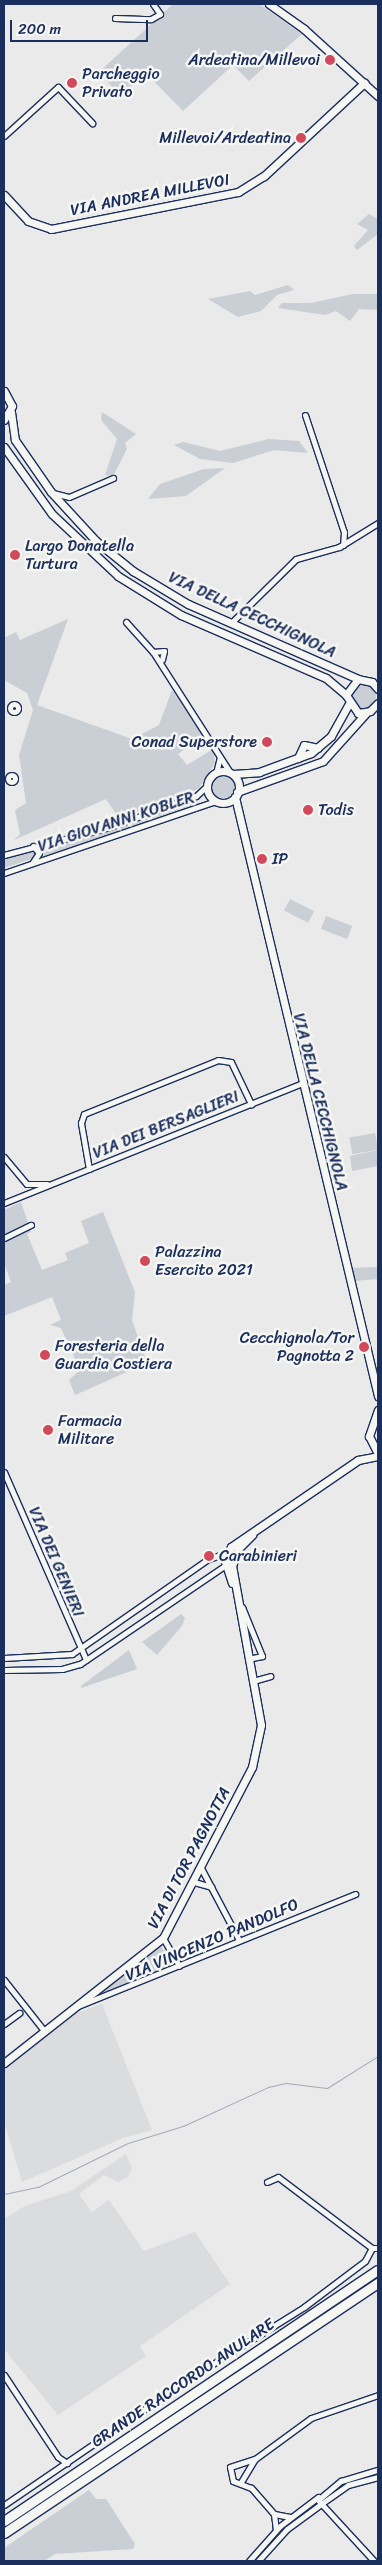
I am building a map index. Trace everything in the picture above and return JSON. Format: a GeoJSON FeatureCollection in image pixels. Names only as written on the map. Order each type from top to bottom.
{"type":"FeatureCollection","features":[{"type":"Feature","properties":{"kind":"highway","name":"GRANDE RACCORDO ANULARE"},"geometry":{"type":"LineString","coordinates":[[4,2521],[378,2270]]}},
{"type":"Feature","properties":{"kind":"highway","name":"GRANDE RACCORDO ANULARE"},"geometry":{"type":"LineString","coordinates":[[4,2533],[378,2283]]}},
{"type":"Feature","properties":{"kind":"street"},"geometry":{"type":"LineString","coordinates":[[115,18],[152,19],[160,14],[153,4]]}},
{"type":"Feature","properties":{"kind":"street"},"geometry":{"type":"LineString","coordinates":[[269,4],[378,96]]}},
{"type":"Feature","properties":{"kind":"street","name":"VIA ANDREA MILLEVOI"},"geometry":{"type":"LineString","coordinates":[[4,196],[28,221],[51,229],[238,192],[264,176],[364,83]]}},
{"type":"Feature","properties":{"kind":"street"},"geometry":{"type":"LineString","coordinates":[[4,136],[58,87],[92,123]]}},
{"type":"Feature","properties":{"kind":"street","name":"VIA DELLA CECCHIGNOLA"},"geometry":{"type":"LineString","coordinates":[[4,391],[11,400],[15,440],[51,492],[68,513],[133,571],[228,622],[358,679],[372,682],[378,690]]}},
{"type":"Feature","properties":{"kind":"street"},"geometry":{"type":"LineString","coordinates":[[4,420],[11,412]]}},
{"type":"Feature","properties":{"kind":"street"},"geometry":{"type":"LineString","coordinates":[[305,415],[344,532],[342,546]]}},
{"type":"Feature","properties":{"kind":"street","name":"VIA DELLA CECCHIGNOLA"},"geometry":{"type":"LineString","coordinates":[[4,447],[61,524],[125,581],[181,615],[326,678],[346,695]]}},
{"type":"Feature","properties":{"kind":"street"},"geometry":{"type":"LineString","coordinates":[[51,492],[69,497],[113,478]]}},
{"type":"Feature","properties":{"kind":"street"},"geometry":{"type":"LineString","coordinates":[[68,513],[69,497]]}},
{"type":"Feature","properties":{"kind":"street"},"geometry":{"type":"LineString","coordinates":[[228,622],[245,612],[296,559],[342,546],[378,524]]}},
{"type":"Feature","properties":{"kind":"street"},"geometry":{"type":"LineString","coordinates":[[244,629],[241,621],[245,612]]}},
{"type":"Feature","properties":{"kind":"street"},"geometry":{"type":"LineString","coordinates":[[126,622],[153,652],[154,659],[162,660]]}},
{"type":"Feature","properties":{"kind":"street"},"geometry":{"type":"LineString","coordinates":[[153,652],[162,649],[162,660],[231,773],[236,795]]}},
{"type":"Feature","properties":{"kind":"street"},"geometry":{"type":"LineString","coordinates":[[216,773],[268,769],[274,762],[284,764],[322,745],[344,717],[349,704],[346,695],[358,679]]}},
{"type":"Feature","properties":{"kind":"street"},"geometry":{"type":"LineString","coordinates":[[224,803],[256,785],[270,782],[323,761],[366,713],[378,703]]}},
{"type":"Feature","properties":{"kind":"street"},"geometry":{"type":"LineString","coordinates":[[349,704],[366,713]]}},
{"type":"Feature","properties":{"kind":"street"},"geometry":{"type":"LineString","coordinates":[[4,713],[11,710]]}},
{"type":"Feature","properties":{"kind":"street"},"geometry":{"type":"LineString","coordinates":[[220,756],[216,773],[208,786],[216,801],[224,803],[237,813]]}},
{"type":"Feature","properties":{"kind":"street","name":"VIA GIOVANNI KOBLER"},"geometry":{"type":"LineString","coordinates":[[4,855],[126,821],[196,796],[208,786]]}},
{"type":"Feature","properties":{"kind":"street","name":"VIA DELLA CECCHIGNOLA"},"geometry":{"type":"LineString","coordinates":[[236,795],[237,813],[378,1396]]}},
{"type":"Feature","properties":{"kind":"street","name":"VIA GIOVANNI KOBLER"},"geometry":{"type":"LineString","coordinates":[[4,873],[216,801]]}},
{"type":"Feature","properties":{"kind":"street","name":"VIA GIOVANNI KOBLER"},"geometry":{"type":"LineString","coordinates":[[23,866],[39,856],[32,846]]}},
{"type":"Feature","properties":{"kind":"street","name":"VIA DEI BERSAGLIERI"},"geometry":{"type":"LineString","coordinates":[[89,1169],[81,1123],[84,1114],[201,1068],[229,1059],[251,1104]]}},
{"type":"Feature","properties":{"kind":"street","name":"VIA DEI BERSAGLIERI"},"geometry":{"type":"LineString","coordinates":[[4,1203],[302,1083]]}},
{"type":"Feature","properties":{"kind":"street","name":"VIA DEI BERSAGLIERI"},"geometry":{"type":"LineString","coordinates":[[4,1157],[27,1184],[50,1184]]}},
{"type":"Feature","properties":{"kind":"street"},"geometry":{"type":"LineString","coordinates":[[4,1238],[31,1225]]}},
{"type":"Feature","properties":{"kind":"street"},"geometry":{"type":"LineString","coordinates":[[358,1460],[370,1440],[378,1410]]}},
{"type":"Feature","properties":{"kind":"street"},"geometry":{"type":"LineString","coordinates":[[4,1658],[59,1657],[81,1649],[208,1560],[229,1550],[252,1535],[358,1460],[378,1455],[370,1440]]}},
{"type":"Feature","properties":{"kind":"street","name":"VIA DEI GENIERI"},"geometry":{"type":"LineString","coordinates":[[4,1472],[86,1660]]}},
{"type":"Feature","properties":{"kind":"street"},"geometry":{"type":"LineString","coordinates":[[4,1670],[65,1668],[86,1660],[213,1571],[226,1569],[252,1535]]}},
{"type":"Feature","properties":{"kind":"street"},"geometry":{"type":"LineString","coordinates":[[229,1550],[232,1560]]}},
{"type":"Feature","properties":{"kind":"street"},"geometry":{"type":"LineString","coordinates":[[226,1569],[229,1550]]}},
{"type":"Feature","properties":{"kind":"street"},"geometry":{"type":"LineString","coordinates":[[208,1560],[213,1571]]}},
{"type":"Feature","properties":{"kind":"street","name":"VIA DI TOR PAGNOTTA"},"geometry":{"type":"LineString","coordinates":[[4,2063],[78,2007],[162,1938],[194,1882],[260,1749],[261,1725],[236,1595],[232,1560]]}},
{"type":"Feature","properties":{"kind":"street","name":"VIA DI TOR PAGNOTTA"},"geometry":{"type":"LineString","coordinates":[[226,1569],[236,1595]]}},
{"type":"Feature","properties":{"kind":"street"},"geometry":{"type":"LineString","coordinates":[[236,1595],[262,1656],[248,1659]]}},
{"type":"Feature","properties":{"kind":"street"},"geometry":{"type":"LineString","coordinates":[[253,1680],[270,1676]]}},
{"type":"Feature","properties":{"kind":"street"},"geometry":{"type":"LineString","coordinates":[[201,1868],[239,1940]]}},
{"type":"Feature","properties":{"kind":"street"},"geometry":{"type":"LineString","coordinates":[[194,1882],[211,1887]]}},
{"type":"Feature","properties":{"kind":"street","name":"VIA VINCENZO PANDOLFO"},"geometry":{"type":"LineString","coordinates":[[78,2007],[355,1894]]}},
{"type":"Feature","properties":{"kind":"street"},"geometry":{"type":"LineString","coordinates":[[162,1938],[179,1966]]}},
{"type":"Feature","properties":{"kind":"street"},"geometry":{"type":"LineString","coordinates":[[4,1980],[45,2032]]}},
{"type":"Feature","properties":{"kind":"street"},"geometry":{"type":"LineString","coordinates":[[4,2024],[18,2013]]}},
{"type":"Feature","properties":{"kind":"street"},"geometry":{"type":"LineString","coordinates":[[4,2505],[304,2307],[365,2260],[375,2248],[278,2177],[267,2182]]}},
{"type":"Feature","properties":{"kind":"street"},"geometry":{"type":"LineString","coordinates":[[4,2375],[67,2463]]}},
{"type":"Feature","properties":{"kind":"street"},"geometry":{"type":"LineString","coordinates":[[276,2530],[274,2514],[251,2488],[247,2478],[248,2470],[255,2459],[311,2418],[378,2395]]}},
{"type":"Feature","properties":{"kind":"street"},"geometry":{"type":"LineString","coordinates":[[251,2488],[230,2478],[228,2471],[242,2462],[255,2459]]}},
{"type":"Feature","properties":{"kind":"street"},"geometry":{"type":"LineString","coordinates":[[242,2462],[248,2470]]}},
{"type":"Feature","properties":{"kind":"street"},"geometry":{"type":"LineString","coordinates":[[249,2561],[290,2517],[319,2496],[349,2477],[378,2470]]}},
{"type":"Feature","properties":{"kind":"street"},"geometry":{"type":"LineString","coordinates":[[255,2554],[258,2561],[287,2529],[348,2485],[378,2477]]}},
{"type":"Feature","properties":{"kind":"street"},"geometry":{"type":"LineString","coordinates":[[240,2482],[247,2478]]}},
{"type":"Feature","properties":{"kind":"street"},"geometry":{"type":"LineString","coordinates":[[319,2496],[321,2504],[377,2561]]}},
{"type":"Feature","properties":{"kind":"street"},"geometry":{"type":"LineString","coordinates":[[274,2514],[290,2517]]}},
{"type":"Feature","properties":{"kind":"shaded area"},"geometry":{"type":"Polygon","coordinates":[[[173,4],[259,4],[302,34],[249,81],[233,65],[183,111],[146,73],[120,96],[99,72],[173,4]]]}},
{"type":"Feature","properties":{"kind":"shaded area"},"geometry":{"type":"Polygon","coordinates":[[[369,214],[378,219],[378,234],[357,250],[354,246],[368,230],[357,224],[369,214]]]}},
{"type":"Feature","properties":{"kind":"shaded area"},"geometry":{"type":"Polygon","coordinates":[[[288,285],[294,290],[277,295],[261,311],[238,317],[208,299],[250,291],[255,295],[288,285]]]}},
{"type":"Feature","properties":{"kind":"shaded area"},"geometry":{"type":"Polygon","coordinates":[[[353,294],[378,294],[378,310],[359,309],[350,321],[336,311],[325,315],[278,308],[282,303],[311,303],[353,294]]]}},
{"type":"Feature","properties":{"kind":"shaded area"},"geometry":{"type":"Polygon","coordinates":[[[102,412],[136,434],[125,443],[127,449],[113,476],[105,475],[117,439],[101,420],[102,412]]]}},
{"type":"Feature","properties":{"kind":"shaded area"},"geometry":{"type":"Polygon","coordinates":[[[269,439],[299,441],[308,453],[274,450],[233,463],[200,459],[174,445],[183,442],[220,451],[269,439]]]}},
{"type":"Feature","properties":{"kind":"shaded area"},"geometry":{"type":"Polygon","coordinates":[[[225,468],[186,496],[148,499],[160,484],[204,469],[225,468]]]}},
{"type":"Feature","properties":{"kind":"shaded area"},"geometry":{"type":"Polygon","coordinates":[[[68,619],[37,705],[132,739],[159,725],[172,690],[206,734],[178,754],[187,765],[213,749],[215,763],[199,788],[187,795],[119,818],[106,799],[14,840],[20,834],[15,810],[26,803],[19,755],[33,710],[27,693],[4,680],[4,638],[16,632],[20,640],[68,619]]]}},
{"type":"Feature","properties":{"kind":"shaded area"},"geometry":{"type":"Polygon","coordinates":[[[363,683],[372,687],[376,696],[372,705],[363,709],[354,705],[350,696],[354,687],[363,683]]]}},
{"type":"Feature","properties":{"kind":"shaded area"},"geometry":{"type":"Polygon","coordinates":[[[223,774],[232,777],[235,786],[232,795],[223,798],[214,795],[211,786],[214,777],[223,774]]]}},
{"type":"Feature","properties":{"kind":"shaded area"},"geometry":{"type":"Polygon","coordinates":[[[196,799],[200,806],[44,856],[41,846],[92,836],[196,799]]]}},
{"type":"Feature","properties":{"kind":"shaded area"},"geometry":{"type":"Polygon","coordinates":[[[32,849],[37,852],[34,858],[4,868],[4,858],[32,849]]]}},
{"type":"Feature","properties":{"kind":"shaded area"},"geometry":{"type":"Polygon","coordinates":[[[290,899],[314,911],[308,923],[284,911],[290,899]]]}},
{"type":"Feature","properties":{"kind":"shaded area"},"geometry":{"type":"Polygon","coordinates":[[[326,916],[352,926],[347,939],[321,929],[326,916]]]}},
{"type":"Feature","properties":{"kind":"shaded area"},"geometry":{"type":"Polygon","coordinates":[[[375,1133],[378,1150],[352,1154],[349,1138],[375,1133]]]}},
{"type":"Feature","properties":{"kind":"shaded area"},"geometry":{"type":"Polygon","coordinates":[[[378,1150],[378,1166],[352,1171],[350,1156],[378,1150]]]}},
{"type":"Feature","properties":{"kind":"shaded area"},"geometry":{"type":"Polygon","coordinates":[[[21,1202],[31,1232],[27,1234],[42,1270],[68,1260],[65,1253],[89,1243],[81,1221],[103,1212],[135,1292],[132,1320],[147,1363],[75,1395],[69,1380],[80,1370],[61,1328],[50,1325],[61,1320],[52,1297],[4,1316],[4,1285],[11,1282],[4,1263],[4,1210],[21,1202]]]}},
{"type":"Feature","properties":{"kind":"shaded area"},"geometry":{"type":"Polygon","coordinates":[[[378,1267],[378,1279],[354,1281],[351,1268],[378,1267]]]}},
{"type":"Feature","properties":{"kind":"shaded area"},"geometry":{"type":"Polygon","coordinates":[[[181,1614],[185,1618],[182,1626],[157,1655],[142,1642],[181,1614]]]}},
{"type":"Feature","properties":{"kind":"shaded area"},"geometry":{"type":"Polygon","coordinates":[[[129,1650],[137,1669],[81,1688],[81,1686],[129,1650]]]}},
{"type":"Feature","properties":{"kind":"shaded area"},"geometry":{"type":"Polygon","coordinates":[[[161,1946],[173,1965],[100,1994],[101,1992],[161,1946]]]}},
{"type":"Feature","properties":{"kind":"shaded area"},"geometry":{"type":"Polygon","coordinates":[[[102,2004],[152,2130],[123,2138],[22,2182],[4,2121],[4,2069],[74,2014],[102,2004]]]}},
{"type":"Feature","properties":{"kind":"shaded area"},"geometry":{"type":"Polygon","coordinates":[[[126,2154],[132,2168],[128,2177],[118,2182],[104,2175],[79,2194],[92,2212],[109,2200],[144,2251],[195,2232],[230,2284],[140,2346],[146,2356],[58,2415],[4,2349],[4,2219],[25,2206],[71,2191],[126,2154]]]}},
{"type":"Feature","properties":{"kind":"shaded area"},"geometry":{"type":"Polygon","coordinates":[[[89,2490],[96,2499],[106,2499],[135,2544],[133,2549],[55,2554],[44,2561],[4,2561],[4,2548],[89,2490]]]}},
{"type":"Feature","properties":{"kind":"waterway"},"geometry":{"type":"LineString","coordinates":[[4,2194],[38,2187],[128,2143],[183,2126],[268,2087],[286,2083],[327,2088],[378,2056]]}},
{"type":"Feature","properties":{"kind":"place","name":"Ardeatina/Millevoi"},"geometry":{"type":"Point","coordinates":[330,60]}},
{"type":"Feature","properties":{"kind":"place","name":"Parcheggio Privato"},"geometry":{"type":"Point","coordinates":[72,83]}},
{"type":"Feature","properties":{"kind":"place","name":"Millevoi/Ardeatina"},"geometry":{"type":"Point","coordinates":[301,138]}},
{"type":"Feature","properties":{"kind":"place","name":"Largo Donatella Turtura"},"geometry":{"type":"Point","coordinates":[15,555]}},
{"type":"Feature","properties":{"kind":"place","name":"Conad Superstore"},"geometry":{"type":"Point","coordinates":[267,742]}},
{"type":"Feature","properties":{"kind":"place","name":"Todis"},"geometry":{"type":"Point","coordinates":[308,810]}},
{"type":"Feature","properties":{"kind":"place","name":"IP"},"geometry":{"type":"Point","coordinates":[262,859]}},
{"type":"Feature","properties":{"kind":"place","name":"Palazzina Esercito 2021"},"geometry":{"type":"Point","coordinates":[145,1261]}},
{"type":"Feature","properties":{"kind":"place","name":"Cecchignola/Tor Pagnotta 2"},"geometry":{"type":"Point","coordinates":[364,1347]}},
{"type":"Feature","properties":{"kind":"place","name":"Foresteria della Guardia Costiera"},"geometry":{"type":"Point","coordinates":[45,1355]}},
{"type":"Feature","properties":{"kind":"place","name":"Farmacia Militare"},"geometry":{"type":"Point","coordinates":[48,1430]}},
{"type":"Feature","properties":{"kind":"place","name":"Carabinieri"},"geometry":{"type":"Point","coordinates":[209,1556]}}]}
